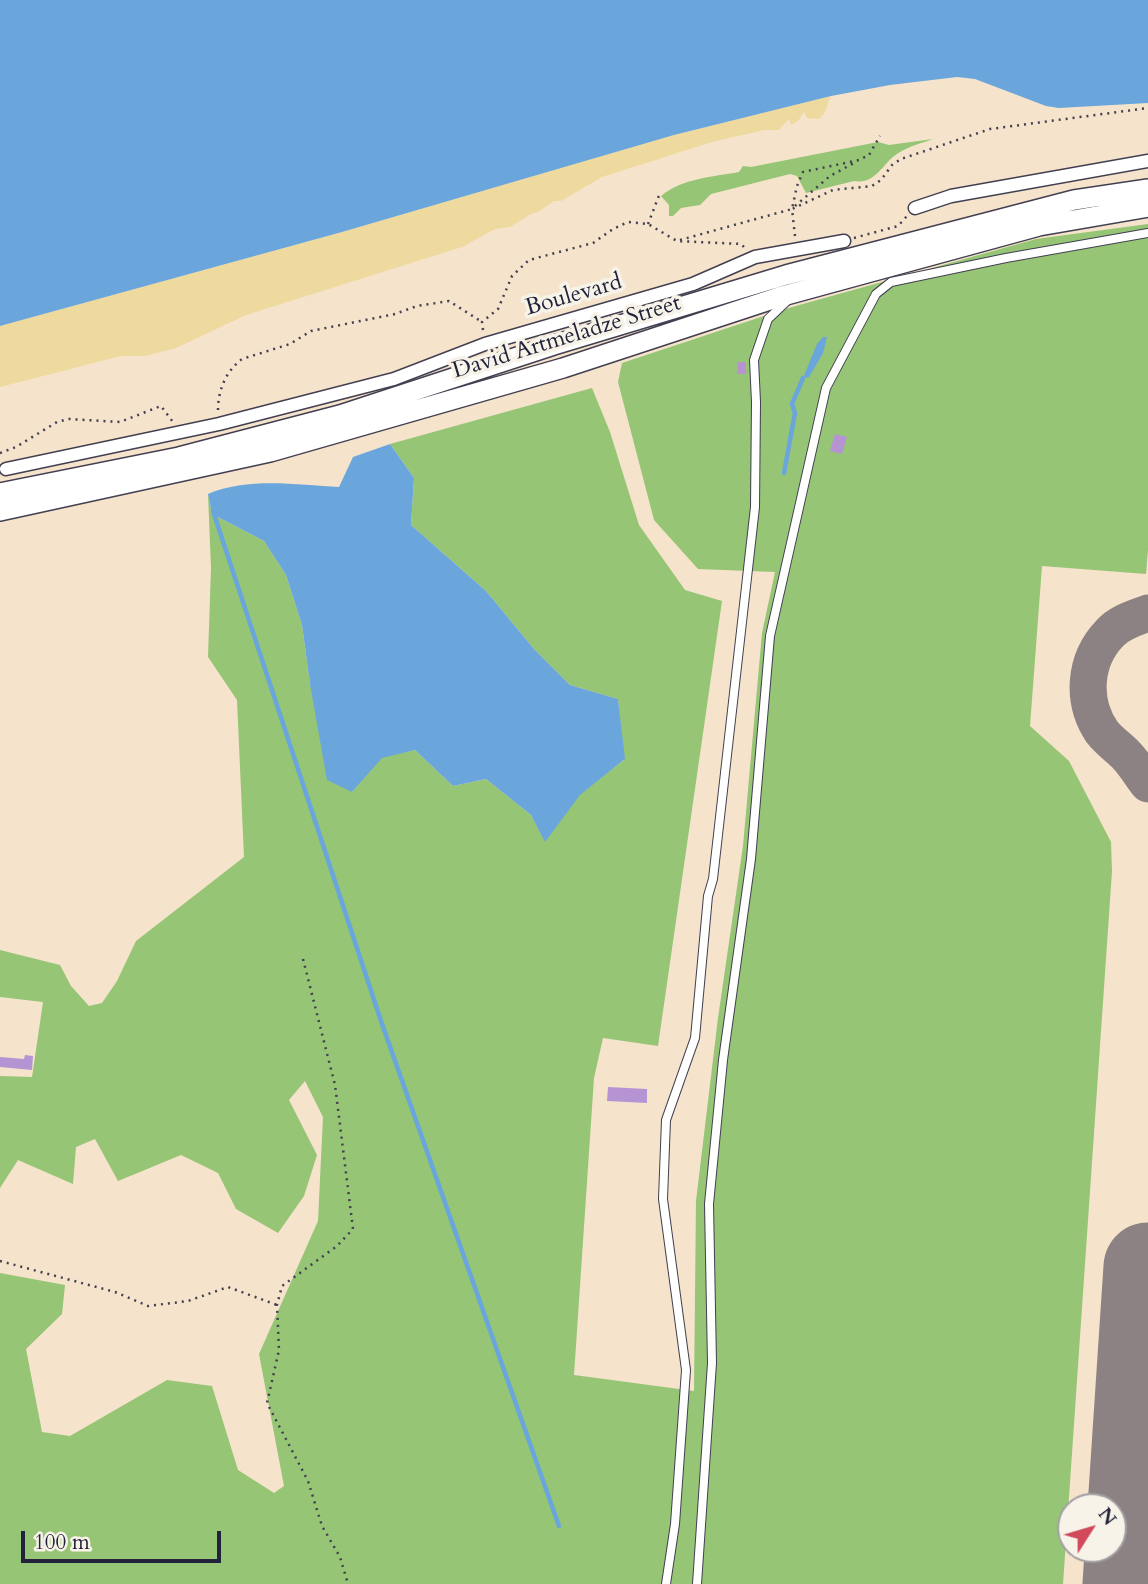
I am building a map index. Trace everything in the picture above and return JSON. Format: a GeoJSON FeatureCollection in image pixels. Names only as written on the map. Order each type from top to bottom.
{"type":"FeatureCollection","features":[{"type":"Feature","properties":{"kind":"street"},"geometry":{"type":"LineString","coordinates":[[915,208],[951,196],[1148,161]]}},
{"type":"Feature","properties":{"kind":"street","name":"David Artmeladze Street"},"geometry":{"type":"LineString","coordinates":[[0,493],[179,457],[340,415],[554,345],[786,275],[1074,200],[1148,189]]}},
{"type":"Feature","properties":{"kind":"street","name":"David Artmeladze Street"},"geometry":{"type":"LineString","coordinates":[[0,511],[270,452],[562,368],[795,292],[1039,226],[1148,207]]}},
{"type":"Feature","properties":{"kind":"street","name":"Boulevard"},"geometry":{"type":"LineString","coordinates":[[6,469],[219,424],[394,379],[485,344],[693,284],[755,257],[844,241]]}},
{"type":"Feature","properties":{"kind":"lane"},"geometry":{"type":"LineString","coordinates":[[698,1584],[712,1363],[709,1204],[722,1073],[751,859],[770,636],[825,388],[871,300],[891,282],[1148,233]]}},
{"type":"Feature","properties":{"kind":"lane"},"geometry":{"type":"LineString","coordinates":[[666,1584],[674,1524],[686,1370],[663,1199],[666,1120],[695,1038],[708,896],[713,879],[755,507],[754,360],[768,319],[795,292]]}},
{"type":"Feature","properties":{"kind":"path"},"geometry":{"type":"LineString","coordinates":[[677,241],[792,209],[832,190],[872,186],[881,180],[892,164],[901,159],[989,129],[1148,108]]}},
{"type":"Feature","properties":{"kind":"path"},"geometry":{"type":"LineString","coordinates":[[792,209],[830,176],[870,155],[880,136]]}},
{"type":"Feature","properties":{"kind":"path"},"geometry":{"type":"LineString","coordinates":[[796,250],[792,209],[803,172],[859,160]]}},
{"type":"Feature","properties":{"kind":"path"},"geometry":{"type":"LineString","coordinates":[[648,224],[660,193]]}},
{"type":"Feature","properties":{"kind":"path"},"geometry":{"type":"LineString","coordinates":[[844,241],[898,226],[915,208]]}},
{"type":"Feature","properties":{"kind":"path"},"geometry":{"type":"LineString","coordinates":[[482,322],[498,309],[512,276],[529,260],[593,243],[628,222],[648,224],[677,241],[741,243],[755,257]]}},
{"type":"Feature","properties":{"kind":"path"},"geometry":{"type":"LineString","coordinates":[[219,424],[218,398],[223,383],[236,364],[242,359],[290,344],[312,331],[449,301],[482,322],[485,344]]}},
{"type":"Feature","properties":{"kind":"path"},"geometry":{"type":"LineString","coordinates":[[0,453],[16,447],[57,422],[69,419],[120,422],[162,406],[181,431]]}},
{"type":"Feature","properties":{"kind":"path"},"geometry":{"type":"LineString","coordinates":[[303,959],[335,1084],[353,1229],[337,1246],[282,1286],[277,1305],[279,1350],[267,1403],[308,1481],[322,1526],[340,1557],[348,1584]]}},
{"type":"Feature","properties":{"kind":"path"},"geometry":{"type":"LineString","coordinates":[[0,1261],[115,1292],[148,1306],[188,1301],[228,1286],[277,1305]]}},
{"type":"Feature","properties":{"kind":"green space"},"geometry":{"type":"Polygon","coordinates":[[[933,139],[900,152],[868,179],[806,193],[797,176],[790,174],[711,194],[700,205],[681,208],[673,216],[669,216],[669,205],[661,196],[688,182],[739,172],[743,166],[751,167],[878,142],[889,145],[933,139]]]}},
{"type":"Feature","properties":{"kind":"green space"},"geometry":{"type":"Polygon","coordinates":[[[1148,224],[1146,574],[1042,566],[1030,726],[1069,761],[1111,842],[1112,871],[1069,1493],[1057,1493],[1057,1563],[1064,1563],[1063,1584],[0,1584],[0,1273],[65,1285],[62,1314],[26,1349],[42,1432],[70,1436],[167,1380],[212,1386],[238,1470],[274,1493],[284,1486],[259,1354],[318,1221],[323,1117],[305,1081],[289,1100],[317,1155],[304,1196],[278,1233],[236,1209],[218,1173],[181,1155],[118,1181],[95,1139],[76,1147],[73,1184],[18,1160],[0,1188],[0,1076],[32,1077],[43,1002],[0,997],[0,950],[60,965],[71,986],[89,1006],[102,1003],[117,981],[136,941],[244,857],[237,700],[208,657],[211,568],[208,494],[212,514],[264,541],[286,575],[302,625],[310,684],[352,792],[382,757],[415,750],[453,786],[486,779],[531,815],[545,841],[580,794],[624,760],[618,699],[570,685],[534,649],[486,591],[411,525],[414,478],[390,444],[592,388],[610,432],[639,525],[685,590],[722,601],[658,1046],[603,1038],[594,1078],[574,1375],[694,1391],[696,1201],[718,1018],[743,846],[762,633],[775,572],[698,569],[654,520],[618,382],[622,363],[785,309],[1036,239],[1148,224]]]}},
{"type":"Feature","properties":{"kind":"sand"},"geometry":{"type":"Polygon","coordinates":[[[831,96],[824,114],[819,119],[807,118],[804,112],[798,121],[791,125],[789,119],[779,130],[764,130],[712,142],[602,177],[510,227],[495,229],[462,247],[246,315],[176,348],[145,356],[121,356],[0,387],[0,326],[342,232],[674,135],[831,96]]]}},
{"type":"Feature","properties":{"kind":"water"},"geometry":{"type":"Polygon","coordinates":[[[0,0],[1148,0],[1148,103],[1059,108],[1046,106],[975,79],[957,77],[831,96],[674,135],[342,232],[0,326],[0,0]]]}},
{"type":"Feature","properties":{"kind":"water"},"geometry":{"type":"Polygon","coordinates":[[[823,337],[827,337],[823,353],[809,377],[803,378],[817,344],[823,337]]]}},
{"type":"Feature","properties":{"kind":"water"},"geometry":{"type":"Polygon","coordinates":[[[390,444],[414,478],[411,525],[486,591],[534,649],[570,685],[618,699],[625,759],[580,795],[545,842],[531,815],[486,779],[453,786],[415,750],[382,758],[352,792],[327,780],[302,625],[286,575],[264,541],[212,514],[208,494],[239,485],[273,483],[339,487],[353,457],[390,444]]]}},
{"type":"Feature","properties":{"kind":"building"},"geometry":{"type":"Polygon","coordinates":[[[738,362],[746,362],[746,374],[737,374],[738,362]]]}},
{"type":"Feature","properties":{"kind":"building"},"geometry":{"type":"Polygon","coordinates":[[[835,434],[847,437],[842,454],[830,451],[835,434]]]}},
{"type":"Feature","properties":{"kind":"building"},"geometry":{"type":"Polygon","coordinates":[[[25,1055],[33,1056],[32,1070],[0,1067],[0,1057],[24,1059],[25,1055]]]}},
{"type":"Feature","properties":{"kind":"building"},"geometry":{"type":"Polygon","coordinates":[[[608,1087],[647,1089],[647,1103],[607,1101],[608,1087]]]}},
{"type":"Feature","properties":{"kind":"waterway"},"geometry":{"type":"LineString","coordinates":[[784,473],[795,413],[792,404],[803,378]]}},
{"type":"Feature","properties":{"kind":"waterway"},"geometry":{"type":"LineString","coordinates":[[213,511],[381,1021],[559,1526]]}},
{"type":"Feature","properties":{"kind":"taxiway"},"geometry":{"type":"LineString","coordinates":[[1148,613],[1123,623],[1110,633],[1095,655],[1088,681],[1088,694],[1095,720],[1102,732],[1128,758],[1148,784]]}},
{"type":"Feature","properties":{"kind":"runway"},"geometry":{"type":"LineString","coordinates":[[1127,1584],[1148,1267]]}}]}
